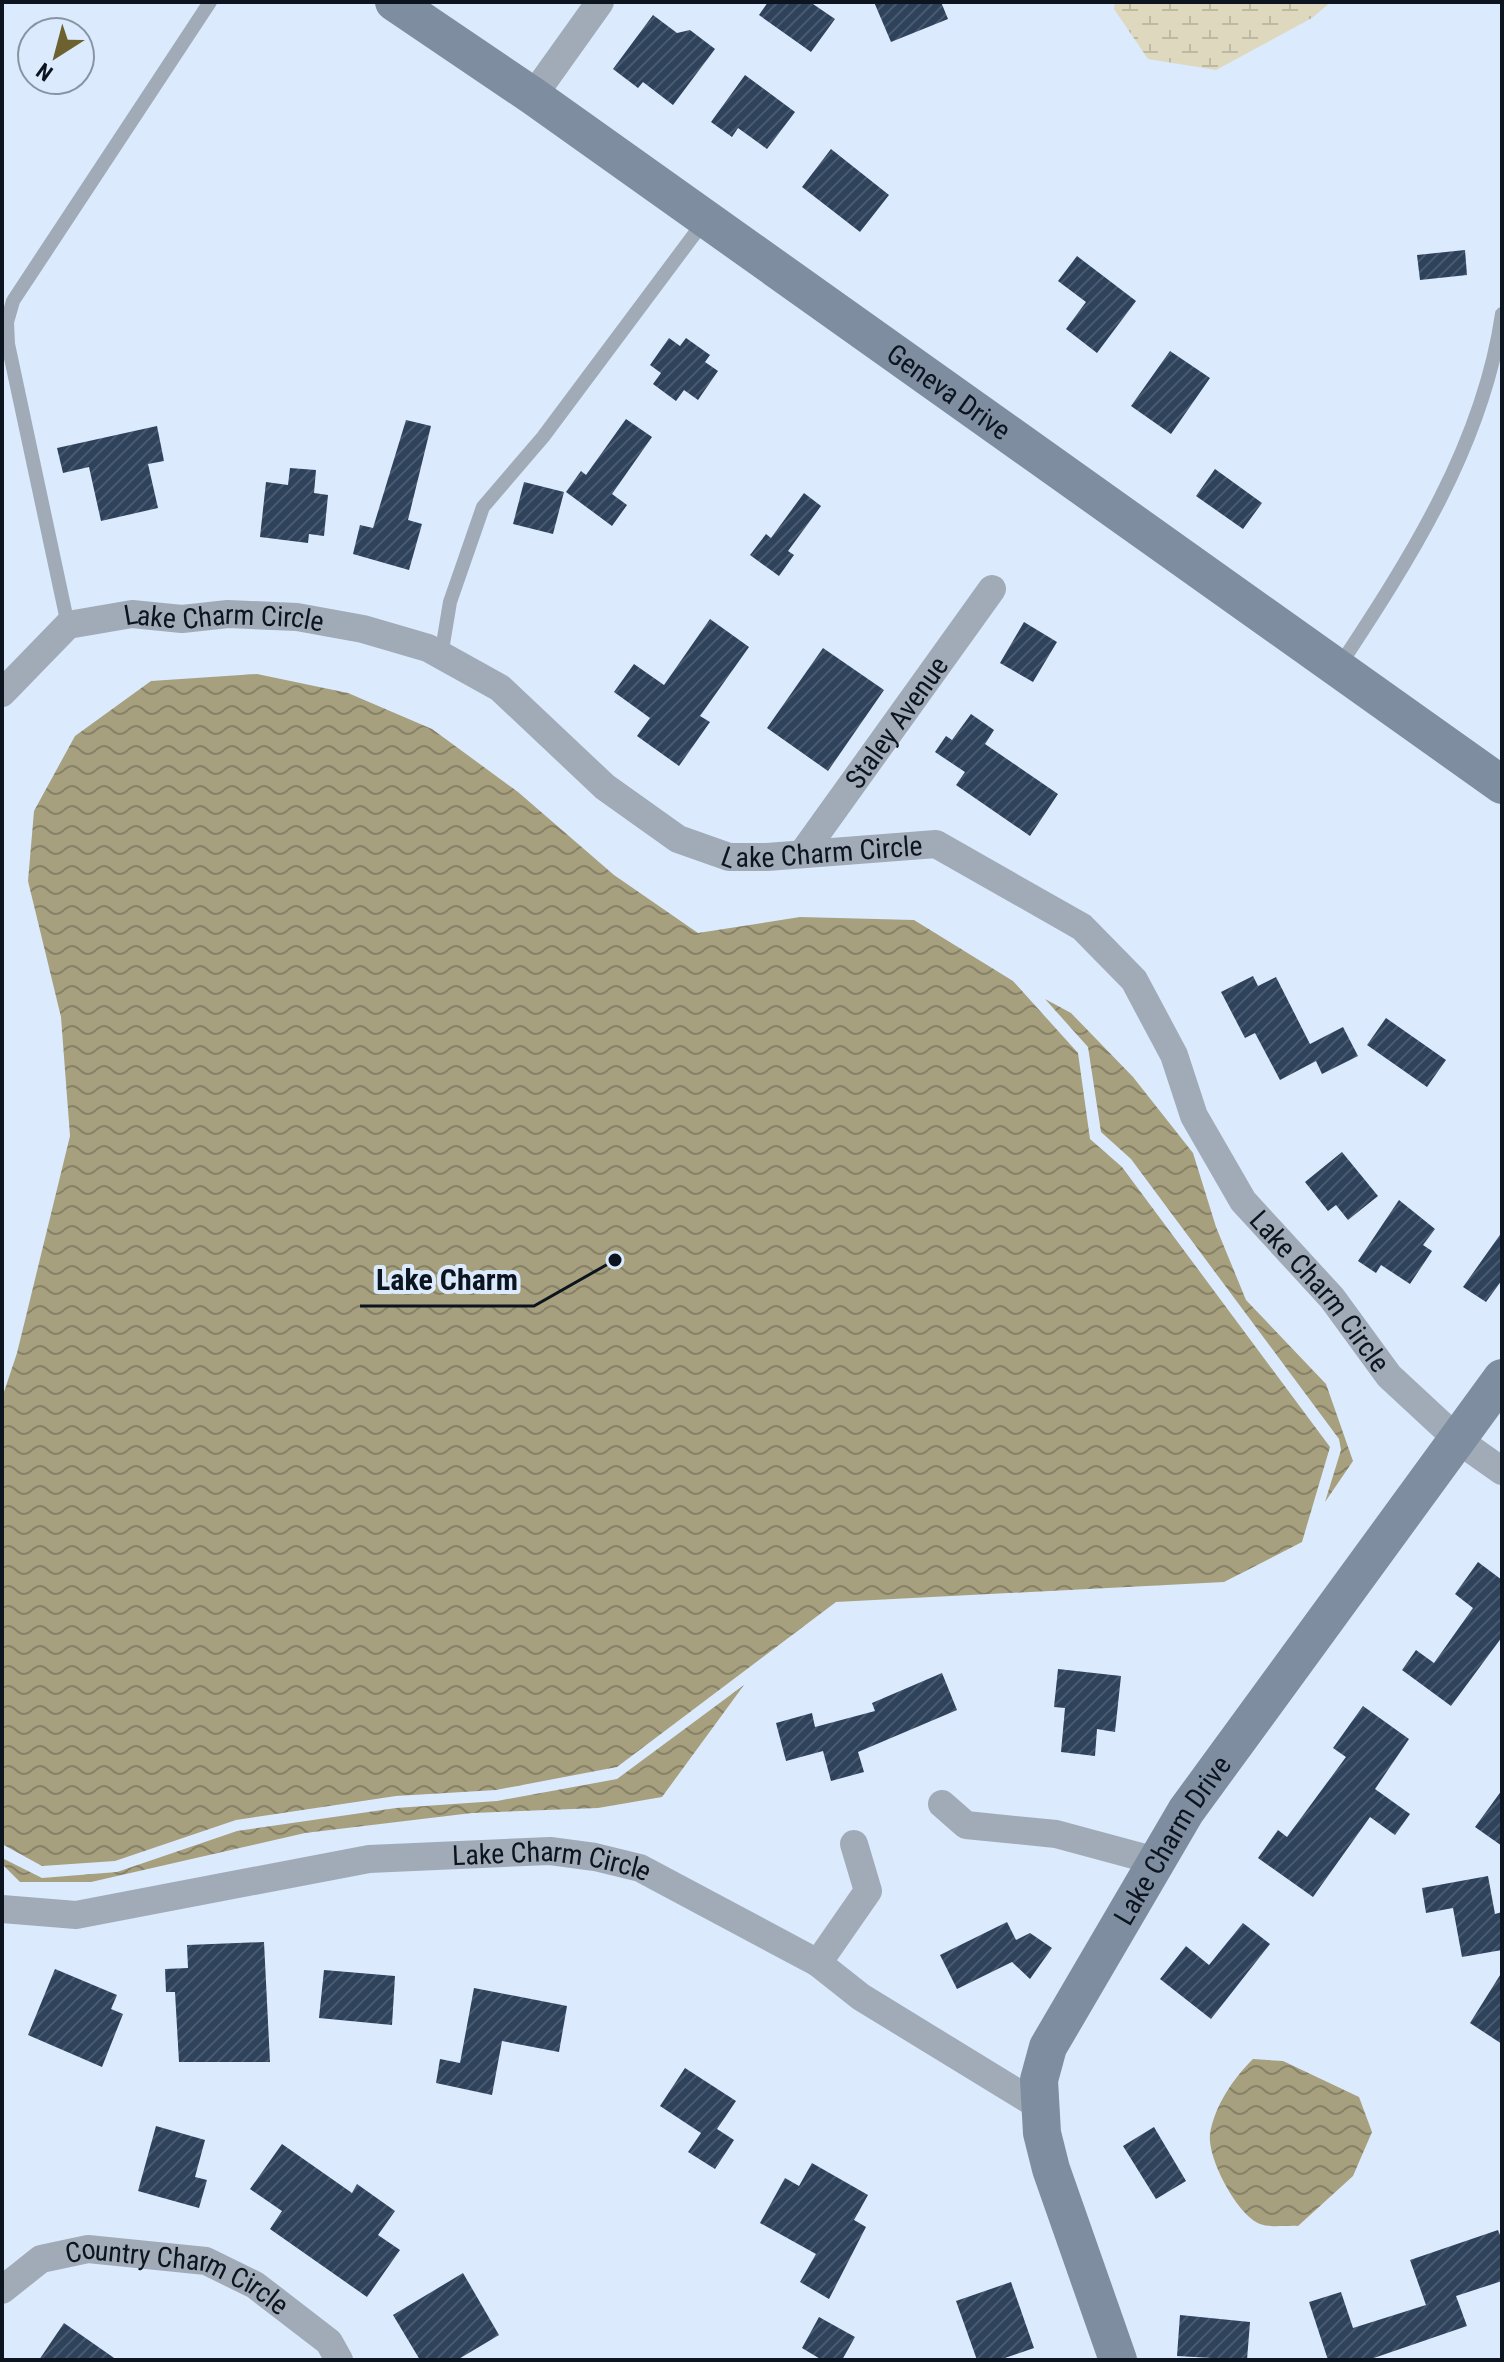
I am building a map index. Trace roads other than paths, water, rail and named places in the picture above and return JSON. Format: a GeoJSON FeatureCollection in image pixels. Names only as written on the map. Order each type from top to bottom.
{"type":"FeatureCollection","features":[{"type":"Feature","properties":{"kind":"main road","name":"Geneva Drive"},"geometry":{"type":"LineString","coordinates":[[394,2],[533,96],[1502,785]]}},
{"type":"Feature","properties":{"kind":"main road","name":"Lake Charm Drive"},"geometry":{"type":"LineString","coordinates":[[1118,2360],[1051,2169],[1039,2106],[1039,2080],[1048,2047],[1186,1811],[1502,1378]]}},
{"type":"Feature","properties":{"kind":"street"},"geometry":{"type":"LineString","coordinates":[[533,96],[600,2]]}},
{"type":"Feature","properties":{"kind":"street","name":"Staley Avenue"},"geometry":{"type":"LineString","coordinates":[[802,854],[992,589]]}},
{"type":"Feature","properties":{"kind":"street","name":"Lake Charm Circle"},"geometry":{"type":"LineString","coordinates":[[68,625],[132,614],[182,619],[228,614],[297,617],[363,629],[441,656],[500,688],[605,787],[678,839],[729,857],[936,844],[1082,927],[1134,980],[1174,1055],[1194,1116],[1243,1201],[1332,1298],[1389,1376],[1458,1440],[1502,1471]]}},
{"type":"Feature","properties":{"kind":"street"},"geometry":{"type":"LineString","coordinates":[[2,693],[68,625]]}},
{"type":"Feature","properties":{"kind":"street"},"geometry":{"type":"LineString","coordinates":[[942,1804],[966,1825],[1056,1834],[1156,1861]]}},
{"type":"Feature","properties":{"kind":"street"},"geometry":{"type":"LineString","coordinates":[[818,1963],[868,1891],[854,1844]]}},
{"type":"Feature","properties":{"kind":"street","name":"Lake Charm Circle"},"geometry":{"type":"LineString","coordinates":[[2,1909],[76,1915],[369,1859],[550,1851],[595,1857],[640,1868],[818,1963],[861,1997],[1039,2106]]}},
{"type":"Feature","properties":{"kind":"street","name":"Country Charm Circle"},"geometry":{"type":"LineString","coordinates":[[2,2290],[41,2259],[88,2249],[206,2261],[255,2285],[329,2342],[339,2360]]}},
{"type":"Feature","properties":{"kind":"lane"},"geometry":{"type":"LineString","coordinates":[[68,625],[8,344],[7,322],[13,301],[210,2]]}},
{"type":"Feature","properties":{"kind":"lane"},"geometry":{"type":"LineString","coordinates":[[441,656],[450,602],[483,507],[543,437],[705,220]]}},
{"type":"Feature","properties":{"kind":"lane"},"geometry":{"type":"LineString","coordinates":[[1338,668],[1438,508],[1469,432],[1500,340],[1502,314]]}},
{"type":"Feature","properties":{"kind":"water"},"geometry":{"type":"Polygon","coordinates":[[[257,674],[348,693],[432,729],[518,792],[614,875],[698,933],[800,917],[914,920],[1013,981],[1078,1053],[1090,1139],[1122,1167],[1330,1447],[1302,1542],[1224,1582],[836,1602],[617,1767],[496,1790],[396,1796],[236,1820],[115,1861],[42,1866],[2,1844],[2,1398],[17,1353],[70,1136],[61,1017],[28,881],[34,811],[75,736],[151,681],[257,674]]]}},
{"type":"Feature","properties":{"kind":"water"},"geometry":{"type":"Polygon","coordinates":[[[1045,999],[1071,1013],[1133,1077],[1193,1153],[1216,1227],[1246,1300],[1326,1384],[1353,1461],[1325,1502],[1341,1450],[1339,1439],[1131,1159],[1101,1132],[1088,1047],[1045,999]]]}},
{"type":"Feature","properties":{"kind":"water"},"geometry":{"type":"Polygon","coordinates":[[[744,1685],[662,1797],[598,1808],[472,1813],[305,1833],[91,1882],[20,1882],[2,1864],[2,1858],[42,1878],[117,1872],[237,1831],[396,1808],[497,1801],[617,1779],[744,1685]]]}},
{"type":"Feature","properties":{"kind":"water"},"geometry":{"type":"Polygon","coordinates":[[[1253,2059],[1283,2061],[1359,2097],[1372,2132],[1353,2176],[1298,2226],[1264,2225],[1251,2219],[1225,2185],[1213,2157],[1210,2134],[1216,2113],[1232,2084],[1253,2059]]]}},
{"type":"Feature","properties":{"kind":"place","name":"Lake Charm"},"geometry":{"type":"Point","coordinates":[615,1260]}}]}
